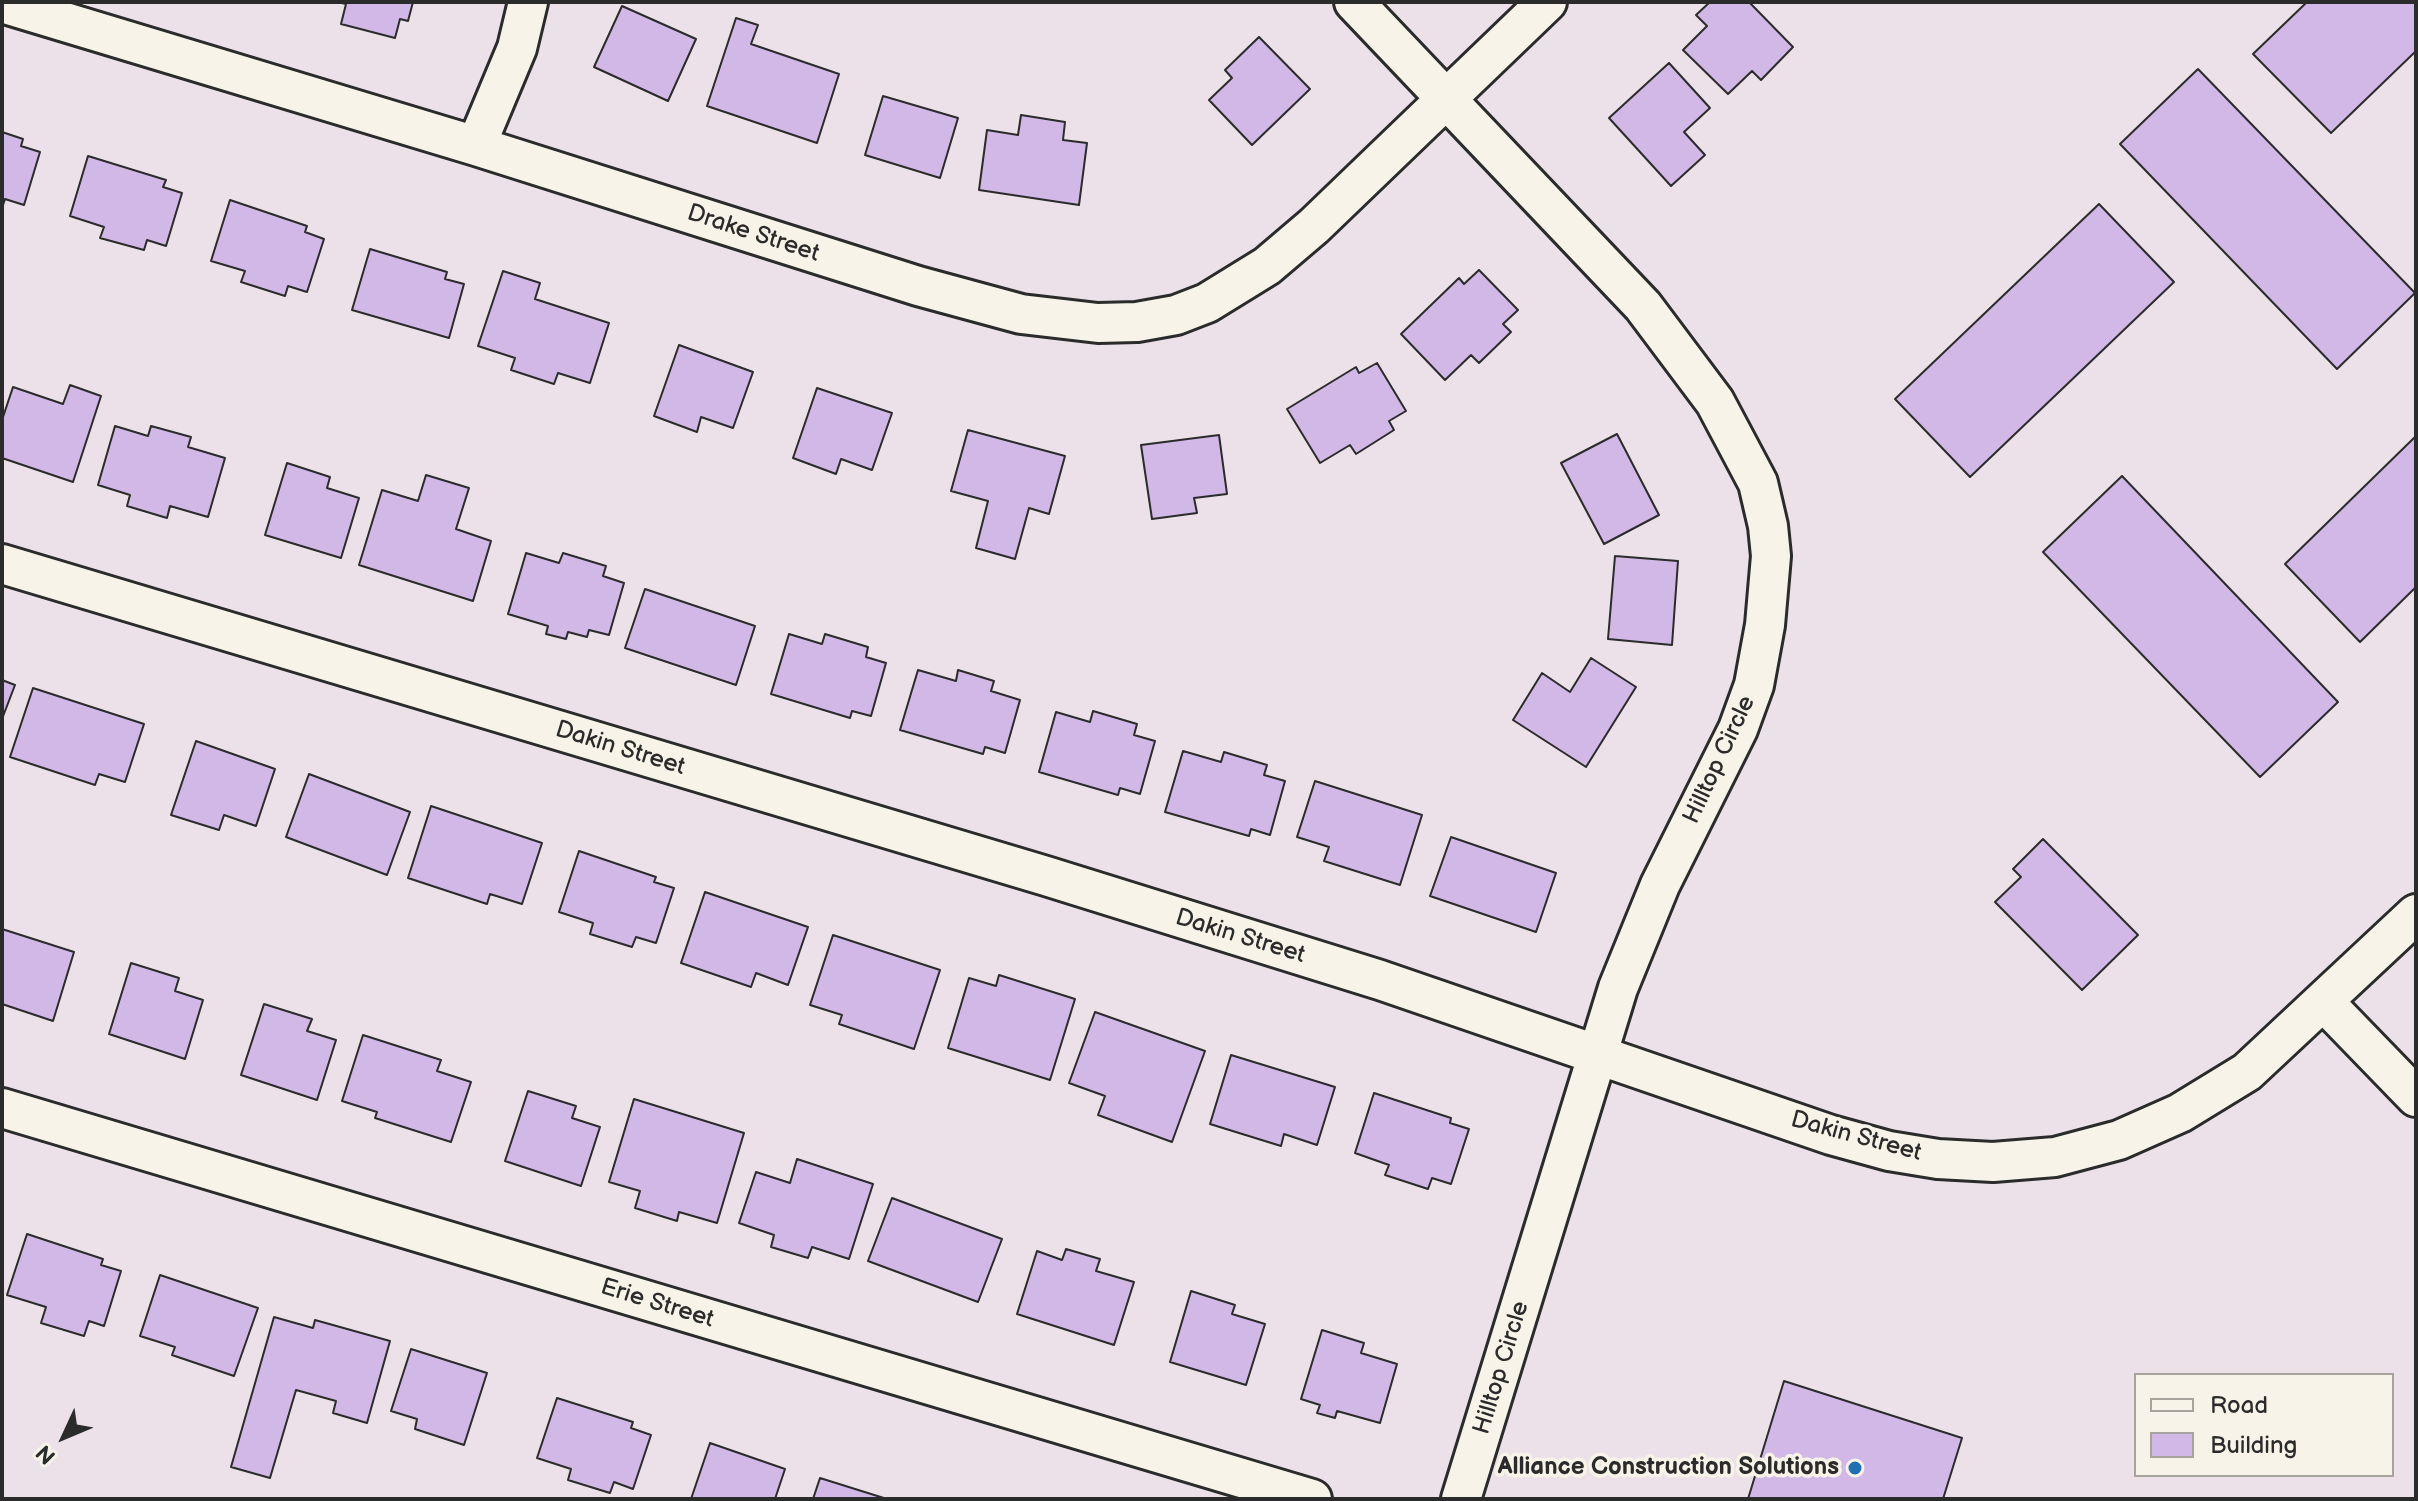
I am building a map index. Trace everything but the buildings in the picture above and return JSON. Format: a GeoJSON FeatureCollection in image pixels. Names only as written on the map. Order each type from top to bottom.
{"type":"FeatureCollection","features":[{"type":"Feature","properties":{"kind":"street"},"geometry":{"type":"LineString","coordinates":[[476,146],[517,48],[528,2]]}},
{"type":"Feature","properties":{"kind":"street","name":"Hilltop Circle"},"geometry":{"type":"LineString","coordinates":[[1354,2],[1643,306],[1715,402],[1758,483],[1771,556],[1765,625],[1754,685],[1738,729],[1660,885],[1618,988],[1461,1499]]}},
{"type":"Feature","properties":{"kind":"street","name":"Drake Street"},"geometry":{"type":"LineString","coordinates":[[2,3],[476,146],[918,286],[1021,314],[1063,321],[1137,322],[1176,315],[1207,303],[1267,266],[1314,226],[1547,2]]}},
{"type":"Feature","properties":{"kind":"street","name":"Dakin Street"},"geometry":{"type":"LineString","coordinates":[[2,564],[1046,876],[1380,980],[1831,1135],[1889,1151],[1938,1159],[1993,1162],[2055,1157],[2119,1140],[2180,1113],[2247,1072],[2416,914]]}},
{"type":"Feature","properties":{"kind":"street"},"geometry":{"type":"LineString","coordinates":[[2323,1001],[2416,1097]]}},
{"type":"Feature","properties":{"kind":"street","name":"Erie Street"},"geometry":{"type":"LineString","coordinates":[[2,1108],[1312,1499]]}},
{"type":"Feature","properties":{"kind":"place","name":"Alliance Construction Solutions"},"geometry":{"type":"Point","coordinates":[1855,1468]}}]}
